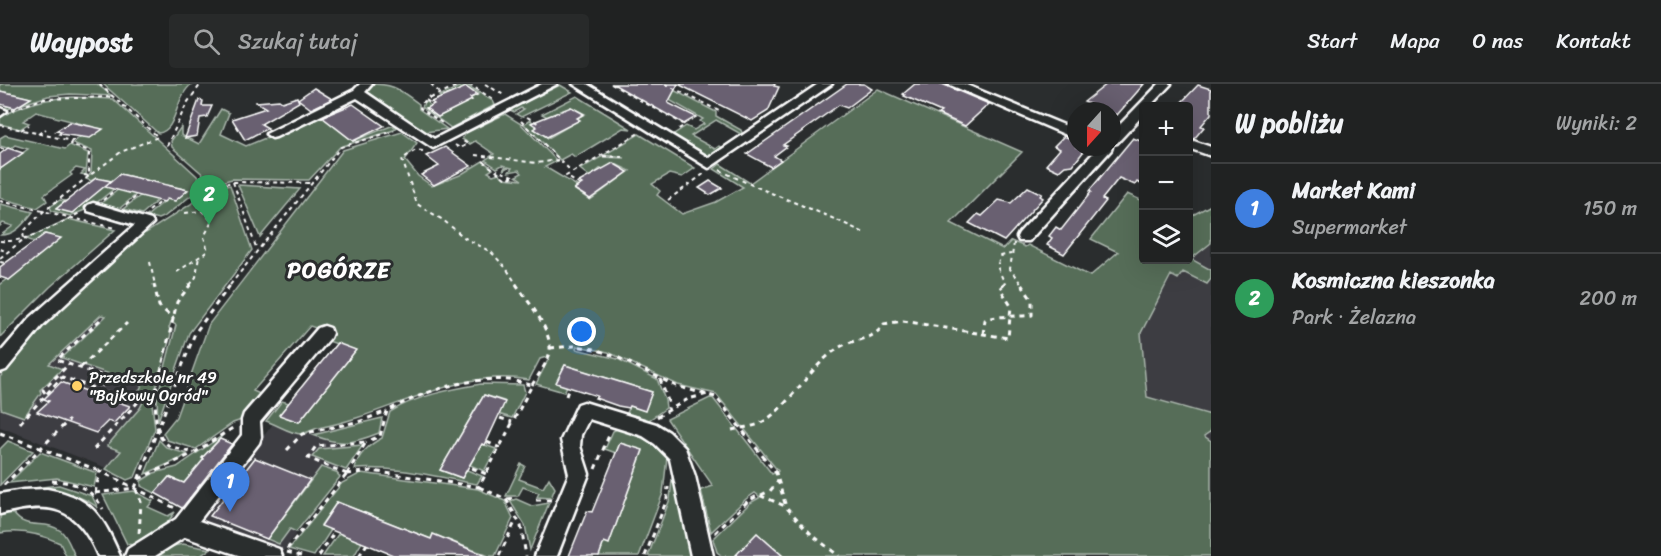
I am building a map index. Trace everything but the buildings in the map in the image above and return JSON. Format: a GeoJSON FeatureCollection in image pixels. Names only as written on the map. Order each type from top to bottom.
{"type":"FeatureCollection","features":[{"type":"Feature","properties":{"kind":"street"},"geometry":{"type":"LineString","coordinates":[[272,134],[362,88],[407,127],[433,144],[551,84]]}},
{"type":"Feature","properties":{"kind":"street"},"geometry":{"type":"LineString","coordinates":[[579,84],[665,137],[707,169],[826,84]]}},
{"type":"Feature","properties":{"kind":"street"},"geometry":{"type":"LineString","coordinates":[[954,84],[1067,131]]}},
{"type":"Feature","properties":{"kind":"street"},"geometry":{"type":"LineString","coordinates":[[1121,129],[1165,84]]}},
{"type":"Feature","properties":{"kind":"street"},"geometry":{"type":"LineString","coordinates":[[1129,120],[1139,124]]}},
{"type":"Feature","properties":{"kind":"street"},"geometry":{"type":"LineString","coordinates":[[1193,145],[1211,152]]}},
{"type":"Feature","properties":{"kind":"street"},"geometry":{"type":"LineString","coordinates":[[1019,238],[1097,156]]}},
{"type":"Feature","properties":{"kind":"street"},"geometry":{"type":"LineString","coordinates":[[0,365],[36,322],[146,223],[93,208]]}},
{"type":"Feature","properties":{"kind":"street"},"geometry":{"type":"LineString","coordinates":[[138,549],[187,521],[252,437],[251,420],[324,333]]}},
{"type":"Feature","properties":{"kind":"street"},"geometry":{"type":"LineString","coordinates":[[546,556],[579,474],[579,464],[570,444],[584,410],[645,429],[662,438],[678,454],[685,476],[700,549]]}},
{"type":"Feature","properties":{"kind":"street"},"geometry":{"type":"LineString","coordinates":[[0,504],[14,500],[46,498],[69,504],[90,519],[109,556]]}},
{"type":"Feature","properties":{"kind":"street"},"geometry":{"type":"LineString","coordinates":[[187,521],[271,556]]}},
{"type":"Feature","properties":{"kind":"path"},"geometry":{"type":"LineString","coordinates":[[24,239],[23,232],[102,162],[158,137],[99,84]]}},
{"type":"Feature","properties":{"kind":"path"},"geometry":{"type":"LineString","coordinates":[[167,146],[179,125],[190,94],[201,84]]}},
{"type":"Feature","properties":{"kind":"path"},"geometry":{"type":"LineString","coordinates":[[430,84],[440,93]]}},
{"type":"Feature","properties":{"kind":"path"},"geometry":{"type":"LineString","coordinates":[[451,129],[420,108],[428,98],[461,84]]}},
{"type":"Feature","properties":{"kind":"path"},"geometry":{"type":"LineString","coordinates":[[469,84],[501,104]]}},
{"type":"Feature","properties":{"kind":"path"},"geometry":{"type":"LineString","coordinates":[[485,84],[510,99]]}},
{"type":"Feature","properties":{"kind":"path"},"geometry":{"type":"LineString","coordinates":[[611,84],[685,125],[665,137]]}},
{"type":"Feature","properties":{"kind":"path"},"geometry":{"type":"LineString","coordinates":[[665,84],[719,111]]}},
{"type":"Feature","properties":{"kind":"path"},"geometry":{"type":"LineString","coordinates":[[1,111],[50,98],[116,97]]}},
{"type":"Feature","properties":{"kind":"path"},"geometry":{"type":"LineString","coordinates":[[428,98],[433,105]]}},
{"type":"Feature","properties":{"kind":"path"},"geometry":{"type":"LineString","coordinates":[[528,117],[540,125]]}},
{"type":"Feature","properties":{"kind":"path"},"geometry":{"type":"LineString","coordinates":[[520,121],[569,169]]}},
{"type":"Feature","properties":{"kind":"path"},"geometry":{"type":"LineString","coordinates":[[21,130],[29,124]]}},
{"type":"Feature","properties":{"kind":"path"},"geometry":{"type":"LineString","coordinates":[[0,125],[72,141],[77,137]]}},
{"type":"Feature","properties":{"kind":"path"},"geometry":{"type":"LineString","coordinates":[[138,549],[141,502],[135,488],[195,333],[207,314],[341,147],[407,127]]}},
{"type":"Feature","properties":{"kind":"path"},"geometry":{"type":"LineString","coordinates":[[38,134],[46,129]]}},
{"type":"Feature","properties":{"kind":"path"},"geometry":{"type":"LineString","coordinates":[[580,186],[566,176],[639,133]]}},
{"type":"Feature","properties":{"kind":"path"},"geometry":{"type":"LineString","coordinates":[[56,138],[61,134]]}},
{"type":"Feature","properties":{"kind":"path"},"geometry":{"type":"LineString","coordinates":[[72,141],[70,144],[89,151],[88,176]]}},
{"type":"Feature","properties":{"kind":"path"},"geometry":{"type":"LineString","coordinates":[[0,148],[6,150]]}},
{"type":"Feature","properties":{"kind":"path"},"geometry":{"type":"LineString","coordinates":[[423,151],[416,150],[402,159],[417,204],[443,220],[465,238],[491,252],[506,268],[544,328],[550,348],[479,487]]}},
{"type":"Feature","properties":{"kind":"path"},"geometry":{"type":"LineString","coordinates":[[475,155],[537,163],[558,160]]}},
{"type":"Feature","properties":{"kind":"path"},"geometry":{"type":"LineString","coordinates":[[602,155],[622,157]]}},
{"type":"Feature","properties":{"kind":"path"},"geometry":{"type":"LineString","coordinates":[[483,161],[505,178],[515,177],[497,170]]}},
{"type":"Feature","properties":{"kind":"path"},"geometry":{"type":"LineString","coordinates":[[668,200],[707,169],[831,216],[864,233]]}},
{"type":"Feature","properties":{"kind":"path"},"geometry":{"type":"LineString","coordinates":[[84,175],[88,176]]}},
{"type":"Feature","properties":{"kind":"path"},"geometry":{"type":"LineString","coordinates":[[82,181],[87,182]]}},
{"type":"Feature","properties":{"kind":"path"},"geometry":{"type":"LineString","coordinates":[[202,189],[233,182],[312,183]]}},
{"type":"Feature","properties":{"kind":"path"},"geometry":{"type":"LineString","coordinates":[[233,182],[257,250]]}},
{"type":"Feature","properties":{"kind":"path"},"geometry":{"type":"LineString","coordinates":[[202,211],[211,187]]}},
{"type":"Feature","properties":{"kind":"path"},"geometry":{"type":"LineString","coordinates":[[120,210],[138,195]]}},
{"type":"Feature","properties":{"kind":"path"},"geometry":{"type":"LineString","coordinates":[[60,198],[65,199]]}},
{"type":"Feature","properties":{"kind":"path"},"geometry":{"type":"LineString","coordinates":[[0,201],[135,233]]}},
{"type":"Feature","properties":{"kind":"path"},"geometry":{"type":"LineString","coordinates":[[143,216],[161,201]]}},
{"type":"Feature","properties":{"kind":"path"},"geometry":{"type":"LineString","coordinates":[[0,241],[7,243],[24,239],[93,208]]}},
{"type":"Feature","properties":{"kind":"path"},"geometry":{"type":"LineString","coordinates":[[177,272],[208,251],[204,237],[213,221],[202,211],[185,213]]}},
{"type":"Feature","properties":{"kind":"path"},"geometry":{"type":"LineString","coordinates":[[983,334],[985,320],[989,317],[1009,318],[1032,315],[1033,308],[1026,287],[1011,272],[1011,254],[1019,238]]}},
{"type":"Feature","properties":{"kind":"path"},"geometry":{"type":"LineString","coordinates":[[24,239],[31,243]]}},
{"type":"Feature","properties":{"kind":"path"},"geometry":{"type":"LineString","coordinates":[[5,263],[0,260],[24,239]]}},
{"type":"Feature","properties":{"kind":"path"},"geometry":{"type":"LineString","coordinates":[[0,249],[8,252]]}},
{"type":"Feature","properties":{"kind":"path"},"geometry":{"type":"LineString","coordinates":[[732,430],[759,424],[773,414],[812,371],[840,347],[877,334],[884,324],[903,321],[1008,338],[1009,318],[1012,310],[1001,294],[1000,288],[1005,284],[997,266],[1001,256],[1011,254]]}},
{"type":"Feature","properties":{"kind":"path"},"geometry":{"type":"LineString","coordinates":[[194,453],[169,446],[161,438],[158,431],[155,396],[177,302],[196,277],[200,256]]}},
{"type":"Feature","properties":{"kind":"path"},"geometry":{"type":"LineString","coordinates":[[150,262],[159,306],[174,319]]}},
{"type":"Feature","properties":{"kind":"path"},"geometry":{"type":"LineString","coordinates":[[95,394],[109,378],[57,360],[101,319]]}},
{"type":"Feature","properties":{"kind":"path"},"geometry":{"type":"LineString","coordinates":[[80,368],[127,323]]}},
{"type":"Feature","properties":{"kind":"path"},"geometry":{"type":"LineString","coordinates":[[550,348],[584,347],[620,358],[678,387],[709,393],[716,397],[776,472],[786,507]]}},
{"type":"Feature","properties":{"kind":"path"},"geometry":{"type":"LineString","coordinates":[[45,393],[43,390],[69,364]]}},
{"type":"Feature","properties":{"kind":"path"},"geometry":{"type":"LineString","coordinates":[[20,423],[62,377],[137,403],[94,449]]}},
{"type":"Feature","properties":{"kind":"path"},"geometry":{"type":"LineString","coordinates":[[660,377],[669,404],[668,409]]}},
{"type":"Feature","properties":{"kind":"path"},"geometry":{"type":"LineString","coordinates":[[287,450],[302,434],[361,421],[397,405],[454,387],[506,380],[532,386]]}},
{"type":"Feature","properties":{"kind":"path"},"geometry":{"type":"LineString","coordinates":[[566,396],[568,390]]}},
{"type":"Feature","properties":{"kind":"path"},"geometry":{"type":"LineString","coordinates":[[645,429],[668,409],[688,399],[709,393]]}},
{"type":"Feature","properties":{"kind":"path"},"geometry":{"type":"LineString","coordinates":[[387,411],[380,436],[366,442],[316,446],[308,458],[347,474],[372,471],[479,487],[506,499],[517,498]]}},
{"type":"Feature","properties":{"kind":"path"},"geometry":{"type":"LineString","coordinates":[[500,418],[513,422]]}},
{"type":"Feature","properties":{"kind":"path"},"geometry":{"type":"LineString","coordinates":[[0,489],[69,420]]}},
{"type":"Feature","properties":{"kind":"path"},"geometry":{"type":"LineString","coordinates":[[139,479],[150,472],[178,464],[240,424],[251,420]]}},
{"type":"Feature","properties":{"kind":"path"},"geometry":{"type":"LineString","coordinates":[[590,480],[613,425]]}},
{"type":"Feature","properties":{"kind":"path"},"geometry":{"type":"LineString","coordinates":[[0,433],[100,471],[135,488],[187,521]]}},
{"type":"Feature","properties":{"kind":"path"},"geometry":{"type":"LineString","coordinates":[[300,556],[285,551],[347,474],[366,442]]}},
{"type":"Feature","properties":{"kind":"path"},"geometry":{"type":"LineString","coordinates":[[487,442],[500,447]]}},
{"type":"Feature","properties":{"kind":"path"},"geometry":{"type":"LineString","coordinates":[[472,468],[486,474]]}},
{"type":"Feature","properties":{"kind":"path"},"geometry":{"type":"LineString","coordinates":[[100,471],[95,493],[105,514]]}},
{"type":"Feature","properties":{"kind":"path"},"geometry":{"type":"LineString","coordinates":[[645,556],[667,499],[669,479]]}},
{"type":"Feature","properties":{"kind":"path"},"geometry":{"type":"LineString","coordinates":[[700,549],[748,501],[770,491],[778,481]]}},
{"type":"Feature","properties":{"kind":"path"},"geometry":{"type":"LineString","coordinates":[[95,493],[135,488]]}},
{"type":"Feature","properties":{"kind":"path"},"geometry":{"type":"LineString","coordinates":[[759,495],[786,507],[812,535],[839,556]]}},
{"type":"Feature","properties":{"kind":"path"},"geometry":{"type":"LineString","coordinates":[[506,499],[517,518],[526,556]]}},
{"type":"Feature","properties":{"kind":"path"},"geometry":{"type":"LineString","coordinates":[[536,500],[550,500]]}},
{"type":"Feature","properties":{"kind":"path"},"geometry":{"type":"LineString","coordinates":[[499,556],[517,518]]}},
{"type":"Feature","properties":{"kind":"path"},"geometry":{"type":"LineString","coordinates":[[319,556],[335,531]]}},
{"type":"Feature","properties":{"kind":"path"},"geometry":{"type":"LineString","coordinates":[[359,556],[367,544]]}},
{"type":"Feature","properties":{"kind":"shaded area"},"geometry":{"type":"Polygon","coordinates":[[[1211,206],[1211,441],[1147,397],[1141,333],[1170,275],[1183,264],[1193,264],[1193,248],[1211,206]]]}},
{"type":"Feature","properties":{"kind":"shaded area","name":"Przedszkole nr 49 \"Bajkowy Ogród\""},"geometry":{"type":"Polygon","coordinates":[[[72,299],[169,328],[138,431],[107,468],[0,427],[0,408],[7,401],[0,389],[72,299]]]}},
{"type":"Feature","properties":{"kind":"shaded area"},"geometry":{"type":"Polygon","coordinates":[[[275,421],[351,449],[282,554],[199,522],[275,421]]]}},
{"type":"Feature","properties":{"kind":"green space"},"geometry":{"type":"Polygon","coordinates":[[[0,84],[97,84],[112,96],[70,94],[48,96],[5,110],[1,109],[30,98],[0,91],[0,84]]]}},
{"type":"Feature","properties":{"kind":"green space"},"geometry":{"type":"Polygon","coordinates":[[[103,84],[192,84],[182,97],[169,126],[158,133],[103,84]]]}},
{"type":"Feature","properties":{"kind":"green space"},"geometry":{"type":"Polygon","coordinates":[[[369,84],[391,86],[401,91],[419,104],[419,109],[447,129],[425,132],[367,91],[369,84]]]}},
{"type":"Feature","properties":{"kind":"green space"},"geometry":{"type":"Polygon","coordinates":[[[465,84],[493,101],[495,105],[451,128],[422,107],[425,101],[431,106],[426,109],[438,117],[478,94],[466,87],[442,98],[439,96],[465,84]]]}},
{"type":"Feature","properties":{"kind":"green space"},"geometry":{"type":"Polygon","coordinates":[[[641,84],[662,84],[716,112],[716,116],[741,130],[743,136],[721,151],[707,155],[693,150],[671,136],[686,126],[694,130],[704,124],[700,121],[703,119],[641,84]],[[716,120],[691,136],[715,149],[719,146],[724,148],[742,136],[716,120]]]}},
{"type":"Feature","properties":{"kind":"green space"},"geometry":{"type":"Polygon","coordinates":[[[560,85],[572,92],[521,117],[516,114],[524,109],[521,108],[514,112],[510,110],[560,85]]]}},
{"type":"Feature","properties":{"kind":"green space"},"geometry":{"type":"Polygon","coordinates":[[[878,89],[1022,152],[951,223],[1003,249],[1011,241],[1025,247],[1028,245],[1090,276],[1118,252],[1091,239],[1127,194],[1139,199],[1139,264],[1193,264],[1193,260],[1211,270],[1211,279],[1207,284],[1183,272],[1178,279],[1171,275],[1141,333],[1147,397],[1211,415],[1211,431],[1204,436],[1211,441],[1211,556],[783,556],[757,533],[739,552],[743,556],[722,556],[717,552],[713,539],[759,496],[755,493],[746,499],[711,532],[701,490],[713,486],[667,419],[712,397],[772,474],[778,471],[716,394],[678,385],[608,352],[577,346],[576,349],[618,359],[657,379],[666,408],[649,420],[627,413],[630,406],[645,410],[652,392],[565,365],[556,382],[567,386],[564,392],[536,384],[550,356],[540,359],[529,380],[502,378],[475,380],[449,386],[345,422],[297,434],[266,421],[282,401],[289,403],[280,415],[299,422],[355,350],[325,340],[322,330],[310,326],[253,391],[260,394],[252,406],[250,417],[233,423],[196,449],[167,440],[163,433],[176,417],[209,324],[343,150],[402,132],[417,143],[405,160],[418,176],[432,186],[460,175],[483,161],[493,169],[488,172],[493,175],[499,173],[504,178],[522,180],[516,176],[522,173],[519,170],[509,172],[512,168],[508,167],[503,170],[506,166],[502,165],[497,168],[485,160],[494,154],[475,141],[470,144],[462,139],[466,133],[505,114],[521,124],[557,161],[545,167],[579,187],[575,190],[590,200],[630,171],[613,163],[605,170],[601,168],[590,177],[580,169],[601,157],[624,158],[604,155],[639,134],[695,168],[682,177],[669,174],[652,184],[660,191],[657,195],[682,214],[716,202],[743,187],[714,169],[720,164],[750,183],[878,89]]]}},
{"type":"Feature","properties":{"kind":"green space"},"geometry":{"type":"Polygon","coordinates":[[[577,96],[631,129],[623,128],[575,157],[571,154],[560,160],[524,124],[530,120],[539,126],[535,129],[548,138],[585,114],[571,107],[549,118],[542,114],[577,96]]]}},
{"type":"Feature","properties":{"kind":"green space"},"geometry":{"type":"Polygon","coordinates":[[[73,97],[113,99],[197,176],[200,180],[198,190],[165,216],[158,219],[147,216],[167,199],[175,201],[187,190],[120,174],[111,181],[86,179],[91,173],[92,151],[73,143],[81,136],[90,138],[102,129],[36,112],[23,121],[29,123],[20,129],[0,124],[0,118],[26,105],[44,100],[73,97]]]}},
{"type":"Feature","properties":{"kind":"green space"},"geometry":{"type":"Polygon","coordinates":[[[221,109],[229,113],[221,134],[246,146],[316,117],[319,118],[327,110],[331,114],[323,118],[353,141],[391,126],[398,126],[394,130],[340,147],[309,180],[232,179],[207,186],[207,178],[172,147],[171,141],[181,127],[181,135],[199,144],[221,109]]]}},
{"type":"Feature","properties":{"kind":"green space"},"geometry":{"type":"Polygon","coordinates":[[[5,135],[65,149],[70,145],[88,153],[86,175],[81,174],[85,170],[76,168],[70,173],[72,175],[44,195],[47,201],[37,208],[0,198],[0,169],[28,149],[15,145],[10,149],[0,146],[0,138],[5,135]]]}},
{"type":"Feature","properties":{"kind":"green space"},"geometry":{"type":"Polygon","coordinates":[[[106,185],[115,188],[90,208],[70,216],[52,211],[50,207],[60,200],[65,201],[56,209],[72,213],[106,185]]]}},
{"type":"Feature","properties":{"kind":"green space"},"geometry":{"type":"Polygon","coordinates":[[[230,185],[252,250],[189,333],[158,421],[157,398],[176,325],[171,322],[169,328],[172,330],[152,403],[155,429],[135,477],[127,480],[106,469],[121,451],[107,446],[140,408],[146,396],[138,393],[142,385],[62,358],[106,316],[101,315],[49,364],[62,369],[40,390],[41,393],[24,417],[1,409],[0,377],[61,305],[142,232],[146,233],[191,204],[205,190],[230,185]]]}},
{"type":"Feature","properties":{"kind":"green space"},"geometry":{"type":"Polygon","coordinates":[[[238,185],[300,189],[260,237],[238,185]]]}},
{"type":"Feature","properties":{"kind":"green space"},"geometry":{"type":"Polygon","coordinates":[[[119,189],[138,193],[119,209],[100,204],[119,189]]]}},
{"type":"Feature","properties":{"kind":"green space"},"geometry":{"type":"Polygon","coordinates":[[[140,196],[160,198],[142,214],[123,209],[140,196]]]}},
{"type":"Feature","properties":{"kind":"green space"},"geometry":{"type":"Polygon","coordinates":[[[0,204],[33,212],[15,231],[1,235],[13,226],[3,223],[0,226],[0,204]]]}},
{"type":"Feature","properties":{"kind":"green space"},"geometry":{"type":"Polygon","coordinates":[[[1211,205],[1211,243],[1193,257],[1193,215],[1211,205]]]}},
{"type":"Feature","properties":{"kind":"green space"},"geometry":{"type":"Polygon","coordinates":[[[68,219],[115,230],[50,287],[0,337],[0,284],[9,280],[60,238],[45,234],[35,242],[26,239],[68,219]]]}},
{"type":"Feature","properties":{"kind":"green space"},"geometry":{"type":"Polygon","coordinates":[[[481,384],[523,385],[525,392],[512,418],[498,414],[504,401],[484,395],[440,470],[462,478],[467,470],[482,476],[477,484],[401,471],[355,469],[358,459],[365,450],[382,438],[390,412],[422,397],[481,384]]]}},
{"type":"Feature","properties":{"kind":"green space"},"geometry":{"type":"Polygon","coordinates":[[[382,418],[379,433],[361,440],[338,442],[313,435],[382,418]]]}},
{"type":"Feature","properties":{"kind":"green space"},"geometry":{"type":"Polygon","coordinates":[[[617,429],[650,442],[667,457],[663,493],[639,556],[599,556],[604,542],[609,543],[643,451],[620,443],[616,453],[605,449],[613,431],[617,429]]]}},
{"type":"Feature","properties":{"kind":"green space"},"geometry":{"type":"Polygon","coordinates":[[[223,435],[182,485],[169,477],[155,493],[141,486],[141,481],[154,473],[177,467],[223,435]]]}},
{"type":"Feature","properties":{"kind":"green space"},"geometry":{"type":"Polygon","coordinates":[[[159,440],[167,448],[187,454],[145,474],[159,440]]]}},
{"type":"Feature","properties":{"kind":"green space"},"geometry":{"type":"Polygon","coordinates":[[[8,441],[33,451],[0,485],[0,449],[8,441]]]}},
{"type":"Feature","properties":{"kind":"green space"},"geometry":{"type":"Polygon","coordinates":[[[482,444],[496,449],[484,471],[470,465],[482,444]]]}},
{"type":"Feature","properties":{"kind":"green space"},"geometry":{"type":"Polygon","coordinates":[[[363,445],[346,470],[312,457],[319,449],[363,445]]]}},
{"type":"Feature","properties":{"kind":"green space"},"geometry":{"type":"Polygon","coordinates":[[[40,452],[97,473],[94,487],[57,478],[9,483],[40,452]]]}},
{"type":"Feature","properties":{"kind":"green space"},"geometry":{"type":"Polygon","coordinates":[[[674,460],[693,556],[648,556],[670,499],[674,460]]]}},
{"type":"Feature","properties":{"kind":"green space"},"geometry":{"type":"Polygon","coordinates":[[[521,464],[525,466],[519,479],[543,488],[549,478],[555,488],[551,498],[537,497],[539,493],[523,487],[518,496],[506,496],[521,464]]]}},
{"type":"Feature","properties":{"kind":"green space"},"geometry":{"type":"Polygon","coordinates":[[[321,467],[336,472],[340,477],[296,532],[290,529],[279,544],[267,539],[321,467]]]}},
{"type":"Feature","properties":{"kind":"green space"},"geometry":{"type":"Polygon","coordinates":[[[361,473],[478,489],[505,501],[513,518],[495,556],[489,556],[433,534],[431,539],[337,502],[321,525],[331,530],[314,556],[289,549],[342,483],[361,473]]]}},
{"type":"Feature","properties":{"kind":"green space"},"geometry":{"type":"Polygon","coordinates":[[[59,485],[92,496],[98,508],[87,501],[63,493],[38,492],[0,496],[0,492],[59,485]]]}},
{"type":"Feature","properties":{"kind":"green space"},"geometry":{"type":"Polygon","coordinates":[[[134,491],[153,501],[148,507],[168,516],[175,512],[168,522],[133,545],[127,544],[103,495],[134,491]]]}},
{"type":"Feature","properties":{"kind":"green space"},"geometry":{"type":"Polygon","coordinates":[[[516,499],[532,506],[549,503],[530,550],[525,525],[510,501],[516,499]]]}},
{"type":"Feature","properties":{"kind":"green space"},"geometry":{"type":"Polygon","coordinates":[[[0,513],[14,514],[24,522],[49,526],[61,531],[66,536],[75,556],[66,556],[60,543],[46,537],[23,532],[0,533],[0,513]]]}},
{"type":"Feature","properties":{"kind":"green space"},"geometry":{"type":"Polygon","coordinates":[[[339,533],[362,542],[354,556],[323,556],[339,533]]]}},
{"type":"Feature","properties":{"kind":"green space"},"geometry":{"type":"Polygon","coordinates":[[[183,544],[210,549],[200,556],[157,556],[173,546],[183,544]]]}},
{"type":"Feature","properties":{"kind":"place","name":"Kosmiczna kieszonka"},"geometry":{"type":"Point","coordinates":[209,225]}},
{"type":"Feature","properties":{"kind":"place","name":"Przedszkole nr 49 \"Bajkowy Ogród\""},"geometry":{"type":"Point","coordinates":[77,386]}},
{"type":"Feature","properties":{"kind":"place","name":"Market Kami"},"geometry":{"type":"Point","coordinates":[230,512]}},
{"type":"Feature","properties":{"kind":"district","name":"POGÓRZE"},"geometry":{"type":"Point","coordinates":[339,270]}}]}
